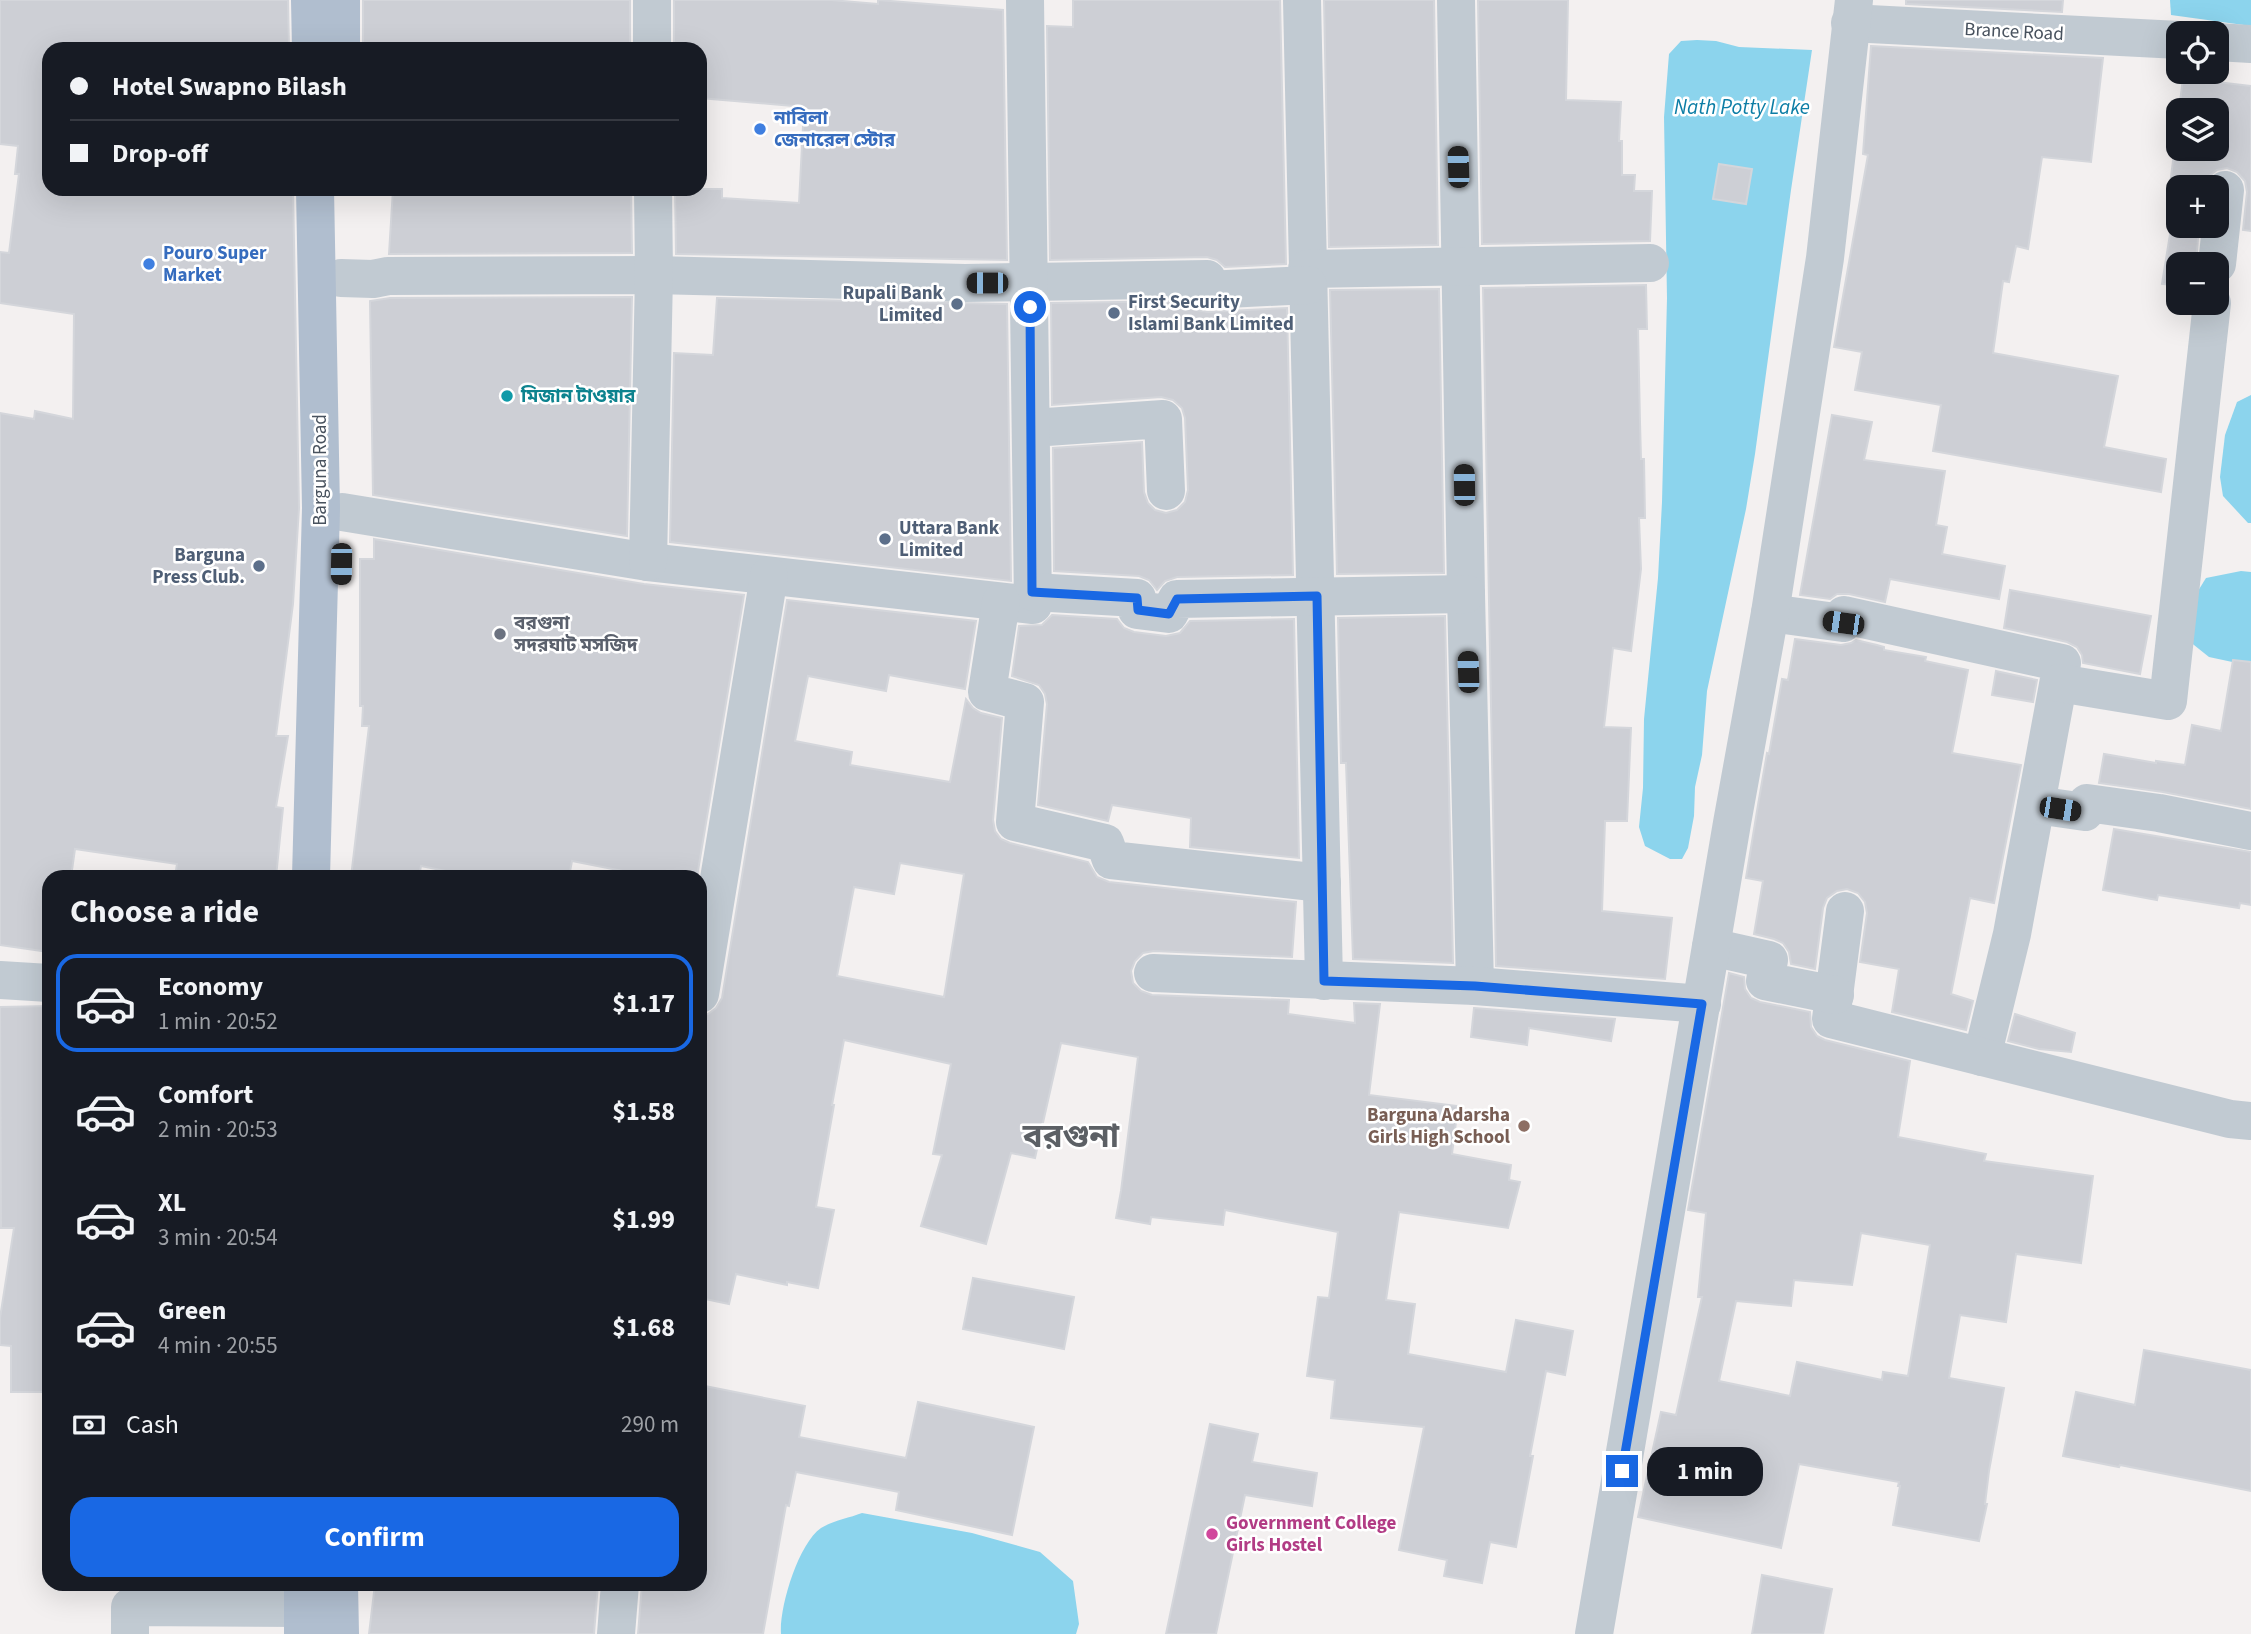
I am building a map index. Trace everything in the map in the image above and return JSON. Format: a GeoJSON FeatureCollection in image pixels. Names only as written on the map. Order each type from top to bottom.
{"type":"FeatureCollection","features":[{"type":"Feature","properties":{"kind":"main road"},"geometry":{"type":"LineString","coordinates":[[310,0],[312,42]]}},
{"type":"Feature","properties":{"kind":"main road"},"geometry":{"type":"LineString","coordinates":[[341,0],[341,42]]}},
{"type":"Feature","properties":{"kind":"main road","name":"Barguna Road"},"geometry":{"type":"LineString","coordinates":[[311,870],[321,508],[315,196]]}},
{"type":"Feature","properties":{"kind":"main road","name":"Barguna Road"},"geometry":{"type":"LineString","coordinates":[[337,870],[342,512],[341,196]]}},
{"type":"Feature","properties":{"kind":"main road"},"geometry":{"type":"LineString","coordinates":[[339,1591],[340,1634]]}},
{"type":"Feature","properties":{"kind":"street"},"geometry":{"type":"LineString","coordinates":[[652,0],[652,42]]}},
{"type":"Feature","properties":{"kind":"street"},"geometry":{"type":"LineString","coordinates":[[1025,0],[1032,428],[1017,597],[987,692],[1025,702],[1015,822],[1105,842],[1111,860],[1322,883]]}},
{"type":"Feature","properties":{"kind":"street"},"geometry":{"type":"LineString","coordinates":[[1302,0],[1324,981]]}},
{"type":"Feature","properties":{"kind":"street"},"geometry":{"type":"LineString","coordinates":[[1456,0],[1475,986]]}},
{"type":"Feature","properties":{"kind":"street"},"geometry":{"type":"LineString","coordinates":[[1594,1634],[1770,612],[1825,258],[1852,12]]}},
{"type":"Feature","properties":{"kind":"street","name":"Brance Road"},"geometry":{"type":"LineString","coordinates":[[1852,12],[2166,39]]}},
{"type":"Feature","properties":{"kind":"street"},"geometry":{"type":"LineString","coordinates":[[2229,43],[2251,44]]}},
{"type":"Feature","properties":{"kind":"street"},"geometry":{"type":"LineString","coordinates":[[648,562],[653,196]]}},
{"type":"Feature","properties":{"kind":"street"},"geometry":{"type":"LineString","coordinates":[[341,278],[654,275],[965,283],[1207,279],[1208,290],[1307,277],[1462,266],[1650,263]]}},
{"type":"Feature","properties":{"kind":"street"},"geometry":{"type":"LineString","coordinates":[[2059,682],[2168,701],[2211,315]]}},
{"type":"Feature","properties":{"kind":"street"},"geometry":{"type":"LineString","coordinates":[[1032,428],[1163,419],[1166,491]]}},
{"type":"Feature","properties":{"kind":"street"},"geometry":{"type":"LineString","coordinates":[[342,512],[648,562],[769,576],[1017,597],[1137,598],[1138,610],[1169,614],[1177,599],[1466,594]]}},
{"type":"Feature","properties":{"kind":"street"},"geometry":{"type":"LineString","coordinates":[[707,952],[769,576]]}},
{"type":"Feature","properties":{"kind":"street"},"geometry":{"type":"LineString","coordinates":[[1770,612],[1843,623],[1844,615],[2063,663],[2012,934],[1982,1057]]}},
{"type":"Feature","properties":{"kind":"street"},"geometry":{"type":"LineString","coordinates":[[2036,805],[2085,813],[2087,803],[2160,813],[2251,831]]}},
{"type":"Feature","properties":{"kind":"street"},"geometry":{"type":"LineString","coordinates":[[1845,911],[1831,1019],[2230,1119],[2251,1121]]}},
{"type":"Feature","properties":{"kind":"street"},"geometry":{"type":"LineString","coordinates":[[1711,947],[1769,960],[1765,981],[1835,995]]}},
{"type":"Feature","properties":{"kind":"street"},"geometry":{"type":"LineString","coordinates":[[1153,973],[1475,986],[1702,1004]]}},
{"type":"Feature","properties":{"kind":"street"},"geometry":{"type":"LineString","coordinates":[[0,981],[42,983]]}},
{"type":"Feature","properties":{"kind":"street"},"geometry":{"type":"LineString","coordinates":[[616,1634],[619,1591]]}},
{"type":"Feature","properties":{"kind":"street"},"geometry":{"type":"LineString","coordinates":[[130,1634],[130,1607],[303,1608]]}},
{"type":"Feature","properties":{"kind":"water"},"geometry":{"type":"Polygon","coordinates":[[[2170,0],[2251,0],[2251,26],[2171,15],[2170,0]]]}},
{"type":"Feature","properties":{"kind":"water","name":"Nath Potty Lake"},"geometry":{"type":"Polygon","coordinates":[[[1681,41],[1716,41],[1739,47],[1812,50],[1746,509],[1707,691],[1694,816],[1688,848],[1682,859],[1670,859],[1645,846],[1639,827],[1643,788],[1644,719],[1658,578],[1662,502],[1667,298],[1664,117],[1669,54],[1681,41]],[[1752,170],[1714,199],[1746,204],[1752,170]]]}},
{"type":"Feature","properties":{"kind":"water"},"geometry":{"type":"Polygon","coordinates":[[[2251,395],[2251,523],[2248,523],[2223,496],[2220,477],[2225,435],[2237,402],[2251,395]]]}},
{"type":"Feature","properties":{"kind":"water"},"geometry":{"type":"Polygon","coordinates":[[[2241,571],[2251,572],[2251,666],[2209,657],[2184,637],[2185,612],[2206,578],[2241,571]]]}},
{"type":"Feature","properties":{"kind":"water"},"geometry":{"type":"Polygon","coordinates":[[[862,1513],[972,1533],[1040,1552],[1073,1581],[1079,1624],[1076,1634],[781,1634],[783,1609],[792,1577],[813,1536],[821,1528],[835,1521],[862,1513]]]}},
{"type":"Feature","properties":{"kind":"building"},"geometry":{"type":"Polygon","coordinates":[[[0,0],[288,0],[289,42],[42,42],[42,196],[293,196],[299,508],[293,604],[276,736],[288,736],[276,807],[283,808],[277,870],[176,870],[177,864],[75,849],[72,870],[42,870],[42,951],[0,945],[0,413],[34,419],[35,411],[73,419],[74,314],[0,303],[0,252],[9,253],[19,174],[15,174],[18,146],[0,144],[0,0]]]}},
{"type":"Feature","properties":{"kind":"building"},"geometry":{"type":"Polygon","coordinates":[[[363,0],[630,0],[630,42],[363,42],[363,0]]]}},
{"type":"Feature","properties":{"kind":"building"},"geometry":{"type":"Polygon","coordinates":[[[674,0],[831,0],[878,4],[878,0],[1003,10],[1007,260],[676,254],[675,196],[707,196],[707,189],[722,189],[722,198],[799,203],[804,107],[707,99],[707,42],[674,42],[674,0]]]}},
{"type":"Feature","properties":{"kind":"building"},"geometry":{"type":"Polygon","coordinates":[[[1073,0],[1280,0],[1286,264],[1225,267],[1217,260],[1207,257],[1050,260],[1047,26],[1073,27],[1073,0]]]}},
{"type":"Feature","properties":{"kind":"building"},"geometry":{"type":"Polygon","coordinates":[[[1324,0],[1434,0],[1438,245],[1329,247],[1324,0]]]}},
{"type":"Feature","properties":{"kind":"building"},"geometry":{"type":"Polygon","coordinates":[[[1478,0],[1568,0],[1566,100],[1621,102],[1619,141],[1622,141],[1622,175],[1635,175],[1634,191],[1652,191],[1650,241],[1482,244],[1478,0]]]}},
{"type":"Feature","properties":{"kind":"building"},"geometry":{"type":"Polygon","coordinates":[[[1906,0],[2063,0],[2062,12],[1906,4],[1906,0]]]}},
{"type":"Feature","properties":{"kind":"building"},"geometry":{"type":"Polygon","coordinates":[[[1871,46],[2103,58],[2091,162],[2042,157],[2028,249],[2016,246],[2009,282],[2003,281],[1993,353],[2118,376],[2104,447],[2166,459],[2161,492],[1933,451],[1941,405],[1855,390],[1862,352],[1834,347],[1868,155],[1863,154],[1871,46]]]}},
{"type":"Feature","properties":{"kind":"building"},"geometry":{"type":"Polygon","coordinates":[[[2182,84],[2251,86],[2251,231],[2243,230],[2247,192],[2245,181],[2237,172],[2227,168],[2211,175],[2171,175],[2173,161],[2229,161],[2229,98],[2180,98],[2182,84]]]}},
{"type":"Feature","properties":{"kind":"building"},"geometry":{"type":"Polygon","coordinates":[[[1719,164],[1752,169],[1746,204],[1713,199],[1719,164]]]}},
{"type":"Feature","properties":{"kind":"building"},"geometry":{"type":"Polygon","coordinates":[[[393,196],[631,196],[632,253],[389,254],[393,196]]]}},
{"type":"Feature","properties":{"kind":"building"},"geometry":{"type":"Polygon","coordinates":[[[2169,238],[2198,238],[2197,252],[2167,252],[2169,238]]]}},
{"type":"Feature","properties":{"kind":"building"},"geometry":{"type":"Polygon","coordinates":[[[2166,259],[2166,284],[2162,284],[2166,259]]]}},
{"type":"Feature","properties":{"kind":"building"},"geometry":{"type":"Polygon","coordinates":[[[1646,285],[1647,329],[1638,329],[1645,518],[1639,518],[1641,569],[1631,651],[1613,648],[1604,727],[1631,728],[1627,821],[1605,821],[1602,911],[1672,918],[1665,979],[1496,966],[1483,288],[1646,285]]]}},
{"type":"Feature","properties":{"kind":"building"},"geometry":{"type":"Polygon","coordinates":[[[1439,289],[1444,573],[1337,574],[1330,290],[1439,289]]]}},
{"type":"Feature","properties":{"kind":"building","name":"মিজান টাওয়ার"},"geometry":{"type":"Polygon","coordinates":[[[632,297],[627,536],[373,495],[370,301],[390,298],[632,297]]]}},
{"type":"Feature","properties":{"kind":"building"},"geometry":{"type":"Polygon","coordinates":[[[717,298],[1007,304],[1011,581],[670,542],[674,353],[713,355],[717,298]]]}},
{"type":"Feature","properties":{"kind":"building"},"geometry":{"type":"Polygon","coordinates":[[[1188,301],[1197,310],[1208,312],[1287,308],[1293,575],[1177,577],[1165,581],[1157,590],[1149,580],[1139,576],[1054,571],[1053,448],[1142,442],[1144,492],[1148,503],[1155,510],[1166,513],[1177,510],[1185,502],[1188,490],[1185,418],[1182,408],[1173,400],[1161,397],[1052,405],[1051,303],[1188,301]]]}},
{"type":"Feature","properties":{"kind":"building"},"geometry":{"type":"Polygon","coordinates":[[[1832,415],[1872,422],[1864,460],[1945,471],[1936,525],[1947,527],[1942,554],[2005,566],[1999,599],[1890,579],[1885,602],[1849,594],[1837,594],[1830,599],[1800,595],[1832,415]]]}},
{"type":"Feature","properties":{"kind":"building"},"geometry":{"type":"Polygon","coordinates":[[[374,539],[644,584],[744,595],[698,870],[618,870],[572,861],[570,870],[441,870],[421,866],[420,870],[352,870],[369,726],[362,726],[363,706],[360,706],[360,559],[374,559],[374,539]]]}},
{"type":"Feature","properties":{"kind":"building"},"geometry":{"type":"Polygon","coordinates":[[[2010,590],[2151,616],[2140,674],[2083,663],[2077,647],[2067,642],[2004,628],[2010,590]]]}},
{"type":"Feature","properties":{"kind":"building"},"geometry":{"type":"Polygon","coordinates":[[[787,600],[976,621],[965,689],[889,675],[886,691],[808,676],[795,741],[852,752],[850,765],[950,782],[966,699],[981,713],[1002,718],[993,820],[995,831],[1001,839],[1088,862],[1097,877],[1109,882],[1296,902],[1292,957],[1154,951],[1143,953],[1135,961],[1131,971],[1133,983],[1141,991],[1152,995],[1289,1000],[1288,1014],[1355,1023],[1354,1003],[1380,1004],[1369,1095],[1458,1106],[1452,1154],[1511,1165],[1509,1180],[1520,1182],[1508,1228],[1399,1212],[1386,1300],[1415,1304],[1408,1354],[1506,1372],[1516,1320],[1573,1331],[1565,1375],[1546,1371],[1516,1547],[1490,1542],[1482,1583],[1444,1576],[1447,1560],[1399,1550],[1424,1427],[1331,1418],[1335,1380],[1307,1376],[1318,1297],[1329,1298],[1338,1232],[1225,1210],[1223,1225],[1151,1217],[1150,1224],[1116,1218],[1138,1057],[1061,1043],[1035,1158],[1011,1153],[986,1244],[921,1226],[942,1155],[933,1154],[951,1064],[844,1040],[816,1207],[834,1210],[818,1288],[787,1282],[787,1285],[736,1274],[729,1304],[707,1299],[707,1014],[716,1008],[722,998],[787,600]],[[900,863],[894,894],[854,887],[837,976],[944,997],[964,874],[900,863]]]}},
{"type":"Feature","properties":{"kind":"building"},"geometry":{"type":"Polygon","coordinates":[[[1052,615],[1117,619],[1124,628],[1134,632],[1166,636],[1180,633],[1190,621],[1294,619],[1299,858],[1190,847],[1191,818],[1112,805],[1108,821],[1038,805],[1047,704],[1045,694],[1039,685],[1012,676],[1019,626],[1042,625],[1052,615]]]}},
{"type":"Feature","properties":{"kind":"building"},"geometry":{"type":"Polygon","coordinates":[[[1445,616],[1453,963],[1353,959],[1346,763],[1341,763],[1338,618],[1445,616]]]}},
{"type":"Feature","properties":{"kind":"building"},"geometry":{"type":"Polygon","coordinates":[[[1795,639],[1841,645],[1856,640],[1884,647],[1884,650],[1926,657],[1925,661],[1968,670],[1952,753],[2021,765],[1994,903],[1970,898],[1951,994],[1973,1001],[1966,1030],[1892,1012],[1899,969],[1860,962],[1867,913],[1865,902],[1858,893],[1847,889],[1837,891],[1827,898],[1823,908],[1815,969],[1791,964],[1789,952],[1783,943],[1754,934],[1763,881],[1746,878],[1782,679],[1788,680],[1795,639]]]}},
{"type":"Feature","properties":{"kind":"building"},"geometry":{"type":"Polygon","coordinates":[[[2233,660],[2251,662],[2251,809],[2099,783],[2104,754],[2185,765],[2192,725],[2221,731],[2233,660]]]}},
{"type":"Feature","properties":{"kind":"building"},"geometry":{"type":"Polygon","coordinates":[[[1996,671],[2037,680],[2033,702],[1992,695],[1996,671]]]}},
{"type":"Feature","properties":{"kind":"building"},"geometry":{"type":"Polygon","coordinates":[[[2114,829],[2251,852],[2251,905],[2240,903],[2239,908],[2158,895],[2157,900],[2103,890],[2114,829]]]}},
{"type":"Feature","properties":{"kind":"building"},"geometry":{"type":"Polygon","coordinates":[[[1729,973],[1744,977],[1745,989],[1751,998],[1810,1012],[1811,1027],[1817,1036],[1825,1040],[1910,1061],[1898,1137],[1986,1154],[1984,1161],[2093,1176],[2081,1263],[2016,1254],[2006,1322],[1960,1315],[1949,1378],[2004,1388],[1979,1541],[1893,1525],[1899,1482],[1799,1464],[1781,1548],[1638,1517],[1661,1412],[1676,1415],[1702,1297],[1698,1297],[1706,1213],[1688,1210],[1729,973]],[[1861,1233],[1852,1285],[1794,1280],[1791,1306],[1736,1301],[1719,1381],[1790,1396],[1797,1362],[1882,1380],[1883,1372],[1908,1376],[1930,1245],[1861,1233]]]}},
{"type":"Feature","properties":{"kind":"building"},"geometry":{"type":"Polygon","coordinates":[[[42,1006],[42,1392],[11,1392],[11,1346],[0,1345],[0,1318],[14,1228],[1,1228],[0,1007],[42,1006]]]}},
{"type":"Feature","properties":{"kind":"building"},"geometry":{"type":"Polygon","coordinates":[[[1474,1008],[1615,1019],[1611,1041],[1529,1028],[1527,1045],[1471,1037],[1474,1008]]]}},
{"type":"Feature","properties":{"kind":"building"},"geometry":{"type":"Polygon","coordinates":[[[2015,1014],[2075,1033],[2071,1052],[2039,1049],[2008,1041],[2015,1014]]]}},
{"type":"Feature","properties":{"kind":"building"},"geometry":{"type":"Polygon","coordinates":[[[973,1278],[1074,1297],[1064,1349],[963,1329],[973,1278]]]}},
{"type":"Feature","properties":{"kind":"building"},"geometry":{"type":"Polygon","coordinates":[[[2144,1350],[2251,1370],[2251,1491],[2063,1456],[2076,1392],[2135,1405],[2144,1350]]]}},
{"type":"Feature","properties":{"kind":"building"},"geometry":{"type":"Polygon","coordinates":[[[707,1386],[805,1406],[799,1437],[906,1458],[918,1402],[1034,1427],[1012,1535],[896,1510],[899,1492],[796,1472],[789,1506],[786,1505],[763,1634],[638,1634],[641,1591],[707,1591],[707,1386]]]}},
{"type":"Feature","properties":{"kind":"building","name":"Government College Girls Hostel"},"geometry":{"type":"Polygon","coordinates":[[[1210,1424],[1258,1434],[1252,1462],[1317,1473],[1312,1506],[1245,1495],[1216,1634],[1166,1634],[1210,1424]]]}},
{"type":"Feature","properties":{"kind":"building"},"geometry":{"type":"Polygon","coordinates":[[[1762,1575],[1832,1589],[1823,1634],[1752,1634],[1762,1575]]]}},
{"type":"Feature","properties":{"kind":"building"},"geometry":{"type":"Polygon","coordinates":[[[374,1591],[597,1591],[594,1634],[369,1634],[374,1591]]]}},
{"type":"Feature","properties":{"kind":"place","name":"নাবিলা জেনারেল স্টোর"},"geometry":{"type":"Point","coordinates":[760,129]}},
{"type":"Feature","properties":{"kind":"place","name":"Pouro Super Market"},"geometry":{"type":"Point","coordinates":[149,264]}},
{"type":"Feature","properties":{"kind":"place","name":"Rupali Bank Limited"},"geometry":{"type":"Point","coordinates":[957,304]}},
{"type":"Feature","properties":{"kind":"place","name":"First Security Islami Bank Limited"},"geometry":{"type":"Point","coordinates":[1114,313]}},
{"type":"Feature","properties":{"kind":"place","name":"মিজান টাওয়ার"},"geometry":{"type":"Point","coordinates":[507,396]}},
{"type":"Feature","properties":{"kind":"place","name":"Uttara Bank Limited"},"geometry":{"type":"Point","coordinates":[885,539]}},
{"type":"Feature","properties":{"kind":"place","name":"Barguna Press Club."},"geometry":{"type":"Point","coordinates":[259,566]}},
{"type":"Feature","properties":{"kind":"place","name":"বরগুনা সদরঘাট মসজিদ"},"geometry":{"type":"Point","coordinates":[500,634]}},
{"type":"Feature","properties":{"kind":"place","name":"Barguna Adarsha Girls High School"},"geometry":{"type":"Point","coordinates":[1524,1126]}},
{"type":"Feature","properties":{"kind":"place","name":"Government College Girls Hostel"},"geometry":{"type":"Point","coordinates":[1212,1534]}},
{"type":"Feature","properties":{"kind":"district","name":"বরগুনা"},"geometry":{"type":"Point","coordinates":[1071,1136]}},
{"type":"Feature","properties":{"kind":"route"},"geometry":{"type":"LineString","coordinates":[[1030,307],[1032,592],[1137,598],[1138,610],[1169,614],[1177,599],[1317,596],[1324,981],[1475,986],[1702,1004],[1622,1471]]}}]}
